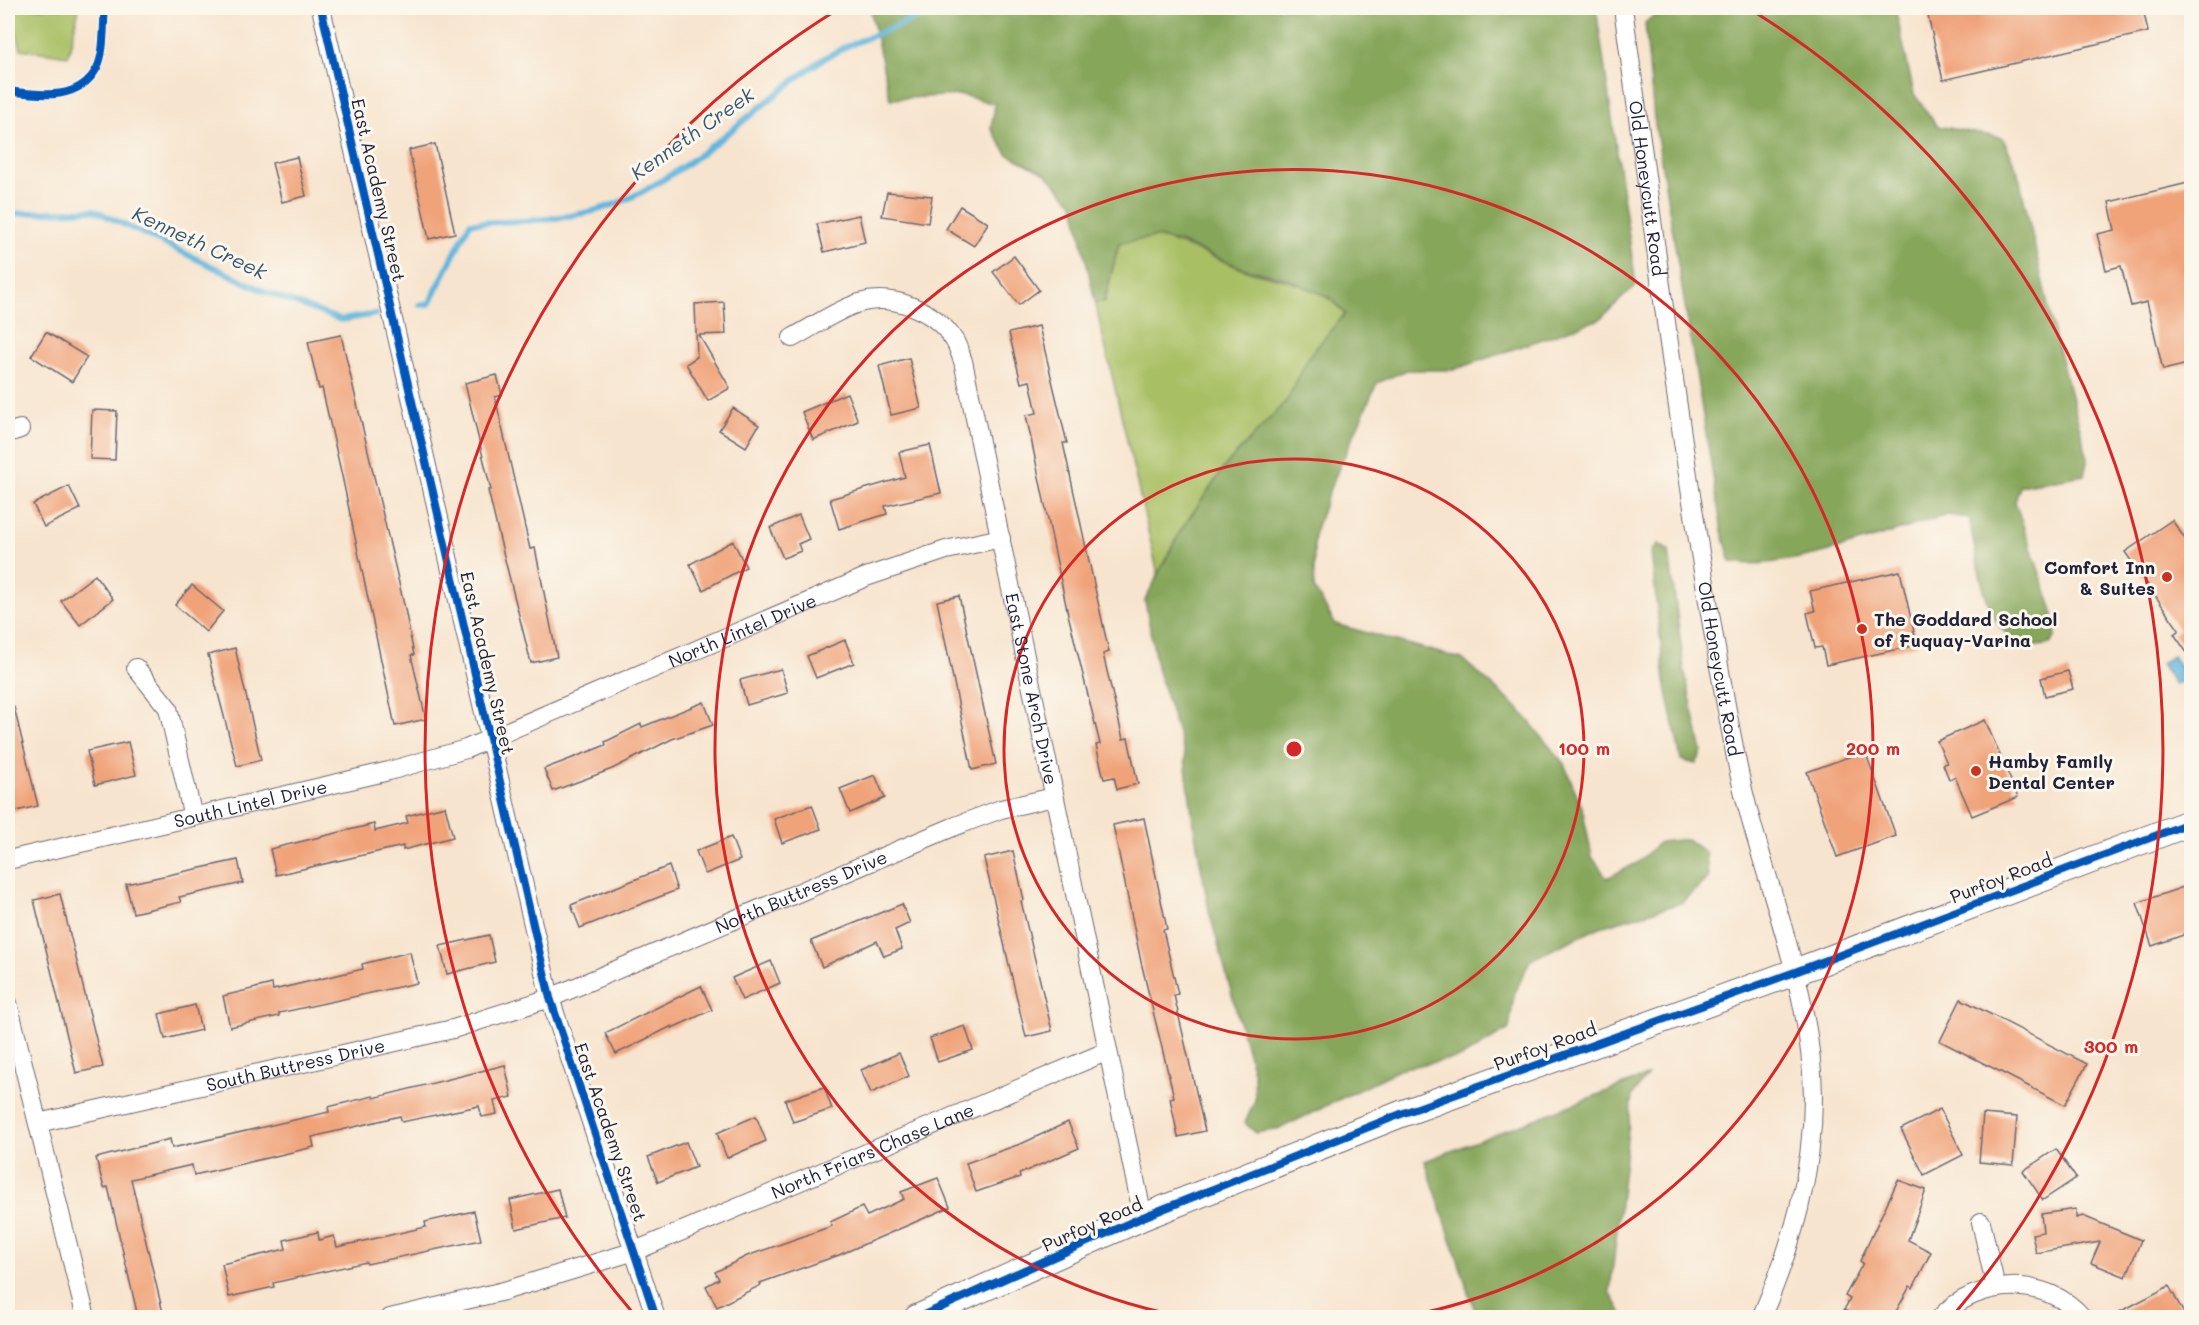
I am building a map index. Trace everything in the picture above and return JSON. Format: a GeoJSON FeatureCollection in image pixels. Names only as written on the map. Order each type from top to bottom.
{"type":"FeatureCollection","features":[{"type":"Feature","properties":{"kind":"street","name":"East Academy Street"},"geometry":{"type":"LineString","coordinates":[[321,8],[550,998],[656,1317]]}},
{"type":"Feature","properties":{"kind":"street","name":"Old Honeycutt Road"},"geometry":{"type":"LineString","coordinates":[[1623,8],[1703,575],[1748,812],[1795,972],[1810,1047],[1813,1097],[1810,1149],[1791,1241],[1761,1317]]}},
{"type":"Feature","properties":{"kind":"street","name":"East Stone Arch Drive"},"geometry":{"type":"LineString","coordinates":[[792,338],[858,303],[872,300],[903,303],[922,310],[940,324],[954,339],[963,361],[1143,1217]]}},
{"type":"Feature","properties":{"kind":"street","name":"North Lintel Drive"},"geometry":{"type":"LineString","coordinates":[[490,739],[866,577],[946,550],[1000,538]]}},
{"type":"Feature","properties":{"kind":"street"},"geometry":{"type":"LineString","coordinates":[[136,668],[168,708],[193,817]]}},
{"type":"Feature","properties":{"kind":"street","name":"South Lintel Drive"},"geometry":{"type":"LineString","coordinates":[[8,860],[389,771],[466,749],[490,739]]}},
{"type":"Feature","properties":{"kind":"street","name":"North Buttress Drive"},"geometry":{"type":"LineString","coordinates":[[550,998],[953,827],[1001,809],[1054,797]]}},
{"type":"Feature","properties":{"kind":"street","name":"Purfoy Road"},"geometry":{"type":"LineString","coordinates":[[917,1317],[1143,1217],[1401,1114],[1795,972],[2192,822]]}},
{"type":"Feature","properties":{"kind":"street","name":"South Buttress Drive"},"geometry":{"type":"LineString","coordinates":[[38,1123],[453,1029],[550,998]]}},
{"type":"Feature","properties":{"kind":"street"},"geometry":{"type":"LineString","coordinates":[[8,1003],[86,1317]]}},
{"type":"Feature","properties":{"kind":"street","name":"North Friars Chase Lane"},"geometry":{"type":"LineString","coordinates":[[390,1317],[504,1291],[635,1251],[1108,1051]]}},
{"type":"Feature","properties":{"kind":"street"},"geometry":{"type":"LineString","coordinates":[[1981,1222],[1996,1288]]}},
{"type":"Feature","properties":{"kind":"street"},"geometry":{"type":"LineString","coordinates":[[1940,1317],[1959,1301],[1996,1288],[2019,1286],[2052,1295],[2084,1317]]}},
{"type":"Feature","properties":{"kind":"green space"},"geometry":{"type":"Polygon","coordinates":[[[9,8],[79,8],[68,56],[21,49],[9,8]]]}},
{"type":"Feature","properties":{"kind":"green space"},"geometry":{"type":"Polygon","coordinates":[[[870,8],[1596,8],[1636,285],[1600,319],[1453,370],[1407,370],[1377,383],[1331,486],[1314,535],[1314,588],[1335,624],[1462,659],[1519,709],[1564,764],[1582,807],[1592,857],[1607,878],[1637,863],[1660,842],[1687,839],[1706,853],[1708,878],[1681,903],[1600,927],[1530,960],[1514,995],[1509,1029],[1462,1057],[1403,1068],[1281,1128],[1256,1133],[1245,1123],[1255,1100],[1254,1075],[1209,911],[1193,822],[1184,752],[1157,668],[1145,600],[1181,530],[1226,465],[1287,400],[1310,355],[1345,314],[1333,299],[1287,279],[1242,268],[1182,243],[1156,237],[1119,243],[1104,302],[1095,302],[1074,204],[1046,174],[1007,154],[991,128],[995,104],[962,95],[890,99],[870,8]]]}},
{"type":"Feature","properties":{"kind":"green space"},"geometry":{"type":"Polygon","coordinates":[[[1662,8],[1895,8],[1914,94],[1937,126],[2003,138],[2018,172],[2056,341],[2088,458],[2084,475],[2020,486],[2015,502],[2052,608],[2056,636],[2050,644],[2028,646],[2011,638],[1998,623],[1988,604],[1969,518],[1947,515],[1838,549],[1779,562],[1753,564],[1731,562],[1722,531],[1654,118],[1645,23],[1662,8]]]}},
{"type":"Feature","properties":{"kind":"green space"},"geometry":{"type":"Polygon","coordinates":[[[1156,237],[1254,273],[1310,288],[1323,294],[1345,314],[1310,355],[1287,400],[1226,465],[1181,530],[1158,574],[1095,302],[1105,301],[1119,243],[1156,237]]]}},
{"type":"Feature","properties":{"kind":"green space"},"geometry":{"type":"Polygon","coordinates":[[[1658,544],[1669,551],[1684,669],[1702,752],[1696,764],[1681,760],[1665,682],[1651,552],[1658,544]]]}},
{"type":"Feature","properties":{"kind":"green space"},"geometry":{"type":"Polygon","coordinates":[[[1647,1076],[1632,1096],[1610,1292],[1624,1317],[1477,1317],[1425,1161],[1647,1076]]]}},
{"type":"Feature","properties":{"kind":"water"},"geometry":{"type":"Polygon","coordinates":[[[2173,656],[2187,678],[2175,685],[2161,663],[2173,656]]]}},
{"type":"Feature","properties":{"kind":"building"},"geometry":{"type":"Polygon","coordinates":[[[1948,8],[2143,8],[2148,32],[1943,80],[1928,16],[1948,11],[1948,8]]]}},
{"type":"Feature","properties":{"kind":"building"},"geometry":{"type":"Polygon","coordinates":[[[435,144],[455,233],[429,239],[409,150],[435,144]]]}},
{"type":"Feature","properties":{"kind":"building"},"geometry":{"type":"Polygon","coordinates":[[[297,157],[306,196],[282,202],[272,163],[297,157]]]}},
{"type":"Feature","properties":{"kind":"building"},"geometry":{"type":"Polygon","coordinates":[[[2192,182],[2192,363],[2163,370],[2147,302],[2131,306],[2121,266],[2106,270],[2097,234],[2115,230],[2109,202],[2192,182]]]}},
{"type":"Feature","properties":{"kind":"building"},"geometry":{"type":"Polygon","coordinates":[[[887,192],[932,196],[928,223],[882,216],[887,192]]]}},
{"type":"Feature","properties":{"kind":"building"},"geometry":{"type":"Polygon","coordinates":[[[960,206],[988,223],[974,246],[946,229],[960,206]]]}},
{"type":"Feature","properties":{"kind":"building"},"geometry":{"type":"Polygon","coordinates":[[[859,215],[865,242],[824,252],[817,224],[859,215]]]}},
{"type":"Feature","properties":{"kind":"building"},"geometry":{"type":"Polygon","coordinates":[[[1014,256],[1039,290],[1019,305],[993,272],[1014,256]]]}},
{"type":"Feature","properties":{"kind":"building"},"geometry":{"type":"Polygon","coordinates":[[[724,302],[726,334],[699,335],[730,388],[708,401],[686,364],[697,357],[695,304],[724,302]]]}},
{"type":"Feature","properties":{"kind":"building"},"geometry":{"type":"Polygon","coordinates":[[[1039,326],[1067,443],[1063,443],[1109,652],[1103,654],[1123,739],[1128,738],[1138,784],[1117,789],[1114,777],[1104,779],[1096,745],[1100,744],[1067,610],[1026,415],[1037,413],[1030,381],[1021,383],[1009,333],[1039,326]]]}},
{"type":"Feature","properties":{"kind":"building"},"geometry":{"type":"Polygon","coordinates":[[[46,332],[87,357],[72,382],[31,356],[46,332]]]}},
{"type":"Feature","properties":{"kind":"building"},"geometry":{"type":"Polygon","coordinates":[[[341,335],[405,609],[414,655],[411,655],[426,719],[395,726],[342,476],[322,388],[319,389],[308,342],[341,335]]]}},
{"type":"Feature","properties":{"kind":"building"},"geometry":{"type":"Polygon","coordinates":[[[909,358],[921,408],[891,415],[879,366],[909,358]]]}},
{"type":"Feature","properties":{"kind":"building"},"geometry":{"type":"Polygon","coordinates":[[[497,375],[502,395],[495,397],[530,549],[535,548],[557,657],[531,663],[488,490],[491,490],[465,383],[497,375]]]}},
{"type":"Feature","properties":{"kind":"building"},"geometry":{"type":"Polygon","coordinates":[[[847,393],[858,421],[813,440],[802,412],[847,393]]]}},
{"type":"Feature","properties":{"kind":"building"},"geometry":{"type":"Polygon","coordinates":[[[733,408],[759,425],[746,447],[719,430],[733,408]]]}},
{"type":"Feature","properties":{"kind":"building"},"geometry":{"type":"Polygon","coordinates":[[[92,410],[117,411],[115,460],[90,459],[92,410]]]}},
{"type":"Feature","properties":{"kind":"building"},"geometry":{"type":"Polygon","coordinates":[[[930,445],[941,493],[885,506],[887,514],[839,529],[830,499],[905,477],[899,452],[930,445]]]}},
{"type":"Feature","properties":{"kind":"building"},"geometry":{"type":"Polygon","coordinates":[[[69,486],[80,509],[44,527],[33,504],[69,486]]]}},
{"type":"Feature","properties":{"kind":"building"},"geometry":{"type":"Polygon","coordinates":[[[799,515],[809,539],[798,544],[801,551],[783,558],[770,528],[799,515]]]}},
{"type":"Feature","properties":{"kind":"building","name":"Comfort Inn & Suites"},"geometry":{"type":"Polygon","coordinates":[[[2172,520],[2192,549],[2192,660],[2174,634],[2179,630],[2125,552],[2172,520]]]}},
{"type":"Feature","properties":{"kind":"building"},"geometry":{"type":"Polygon","coordinates":[[[733,541],[746,567],[703,590],[690,564],[733,541]]]}},
{"type":"Feature","properties":{"kind":"building","name":"The Goddard School of Fuquay-Varina"},"geometry":{"type":"Polygon","coordinates":[[[1900,571],[1917,645],[1826,665],[1822,647],[1815,648],[1807,613],[1815,611],[1810,591],[1900,571]]]}},
{"type":"Feature","properties":{"kind":"building"},"geometry":{"type":"Polygon","coordinates":[[[95,575],[113,599],[80,625],[61,601],[95,575]]]}},
{"type":"Feature","properties":{"kind":"building"},"geometry":{"type":"Polygon","coordinates":[[[192,585],[223,611],[206,632],[175,605],[192,585]]]}},
{"type":"Feature","properties":{"kind":"building"},"geometry":{"type":"Polygon","coordinates":[[[959,596],[996,764],[972,770],[937,601],[959,596]]]}},
{"type":"Feature","properties":{"kind":"building"},"geometry":{"type":"Polygon","coordinates":[[[845,640],[854,663],[816,678],[807,656],[845,640]]]}},
{"type":"Feature","properties":{"kind":"building"},"geometry":{"type":"Polygon","coordinates":[[[235,648],[261,760],[237,766],[208,655],[235,648]]]}},
{"type":"Feature","properties":{"kind":"building"},"geometry":{"type":"Polygon","coordinates":[[[781,669],[788,693],[747,705],[740,680],[781,669]]]}},
{"type":"Feature","properties":{"kind":"building"},"geometry":{"type":"Polygon","coordinates":[[[2068,671],[2073,689],[2045,696],[2041,678],[2068,671]]]}},
{"type":"Feature","properties":{"kind":"building"},"geometry":{"type":"Polygon","coordinates":[[[704,702],[713,725],[672,739],[612,769],[553,791],[544,769],[606,745],[605,742],[641,724],[642,727],[704,702]]]}},
{"type":"Feature","properties":{"kind":"building"},"geometry":{"type":"Polygon","coordinates":[[[14,707],[38,806],[12,812],[8,791],[8,708],[14,707]]]}},
{"type":"Feature","properties":{"kind":"building","name":"Hamby Family Dental Center"},"geometry":{"type":"Polygon","coordinates":[[[1985,720],[2018,797],[1972,816],[1955,777],[1949,779],[1943,764],[1947,763],[1937,741],[1985,720]]]}},
{"type":"Feature","properties":{"kind":"building"},"geometry":{"type":"Polygon","coordinates":[[[128,742],[136,775],[95,785],[87,751],[128,742]]]}},
{"type":"Feature","properties":{"kind":"building"},"geometry":{"type":"Polygon","coordinates":[[[1865,751],[1896,836],[1837,857],[1807,772],[1865,751]]]}},
{"type":"Feature","properties":{"kind":"building"},"geometry":{"type":"Polygon","coordinates":[[[875,775],[885,798],[850,813],[840,789],[875,775]]]}},
{"type":"Feature","properties":{"kind":"building"},"geometry":{"type":"Polygon","coordinates":[[[812,805],[821,829],[782,843],[774,819],[812,805]]]}},
{"type":"Feature","properties":{"kind":"building"},"geometry":{"type":"Polygon","coordinates":[[[445,806],[453,837],[403,850],[403,846],[276,875],[270,849],[374,824],[375,831],[408,823],[406,816],[445,806]]]}},
{"type":"Feature","properties":{"kind":"building"},"geometry":{"type":"Polygon","coordinates":[[[1144,818],[1167,929],[1163,930],[1178,994],[1174,995],[1205,1131],[1178,1137],[1170,1098],[1174,1097],[1141,962],[1113,825],[1144,818]]]}},
{"type":"Feature","properties":{"kind":"building"},"geometry":{"type":"Polygon","coordinates":[[[731,837],[740,860],[705,874],[696,851],[731,837]]]}},
{"type":"Feature","properties":{"kind":"building"},"geometry":{"type":"Polygon","coordinates":[[[1013,851],[1024,900],[1021,901],[1052,1031],[1026,1037],[984,858],[1013,851]]]}},
{"type":"Feature","properties":{"kind":"building"},"geometry":{"type":"Polygon","coordinates":[[[238,860],[243,883],[179,897],[181,902],[133,913],[126,884],[238,860]]]}},
{"type":"Feature","properties":{"kind":"building"},"geometry":{"type":"Polygon","coordinates":[[[669,866],[677,890],[580,928],[571,905],[669,866]]]}},
{"type":"Feature","properties":{"kind":"building"},"geometry":{"type":"Polygon","coordinates":[[[2192,884],[2192,932],[2152,946],[2137,903],[2192,884]]]}},
{"type":"Feature","properties":{"kind":"building"},"geometry":{"type":"Polygon","coordinates":[[[60,894],[103,1067],[76,1073],[34,900],[60,894]]]}},
{"type":"Feature","properties":{"kind":"building"},"geometry":{"type":"Polygon","coordinates":[[[902,904],[910,923],[895,930],[902,949],[884,956],[877,941],[822,967],[811,941],[902,904]]]}},
{"type":"Feature","properties":{"kind":"building"},"geometry":{"type":"Polygon","coordinates":[[[489,935],[495,962],[447,974],[440,946],[489,935]]]}},
{"type":"Feature","properties":{"kind":"building"},"geometry":{"type":"Polygon","coordinates":[[[410,952],[417,983],[279,1013],[279,1016],[230,1027],[223,996],[272,984],[273,990],[363,969],[362,964],[410,952]]]}},
{"type":"Feature","properties":{"kind":"building"},"geometry":{"type":"Polygon","coordinates":[[[771,961],[780,983],[742,1000],[732,978],[771,961]]]}},
{"type":"Feature","properties":{"kind":"building"},"geometry":{"type":"Polygon","coordinates":[[[701,986],[712,1010],[672,1028],[672,1026],[616,1054],[605,1033],[701,986]]]}},
{"type":"Feature","properties":{"kind":"building"},"geometry":{"type":"Polygon","coordinates":[[[1961,999],[2087,1064],[2065,1105],[1940,1041],[1961,999]]]}},
{"type":"Feature","properties":{"kind":"building"},"geometry":{"type":"Polygon","coordinates":[[[195,1005],[201,1030],[165,1039],[159,1014],[195,1005]]]}},
{"type":"Feature","properties":{"kind":"building"},"geometry":{"type":"Polygon","coordinates":[[[965,1026],[973,1050],[938,1062],[930,1038],[965,1026]]]}},
{"type":"Feature","properties":{"kind":"building"},"geometry":{"type":"Polygon","coordinates":[[[899,1053],[909,1076],[871,1093],[861,1070],[899,1053]]]}},
{"type":"Feature","properties":{"kind":"building"},"geometry":{"type":"Polygon","coordinates":[[[505,1065],[512,1097],[494,1101],[497,1114],[482,1117],[479,1106],[402,1122],[400,1116],[312,1137],[314,1147],[194,1175],[192,1165],[131,1179],[164,1317],[138,1317],[108,1187],[104,1188],[96,1158],[170,1139],[172,1148],[329,1112],[328,1107],[373,1096],[374,1098],[505,1065]]]}},
{"type":"Feature","properties":{"kind":"building"},"geometry":{"type":"Polygon","coordinates":[[[824,1087],[832,1109],[793,1122],[785,1100],[824,1087]]]}},
{"type":"Feature","properties":{"kind":"building"},"geometry":{"type":"Polygon","coordinates":[[[1940,1109],[1963,1155],[1924,1175],[1901,1129],[1940,1109]]]}},
{"type":"Feature","properties":{"kind":"building"},"geometry":{"type":"Polygon","coordinates":[[[1983,1114],[2017,1117],[2013,1165],[1979,1162],[1983,1114]]]}},
{"type":"Feature","properties":{"kind":"building"},"geometry":{"type":"Polygon","coordinates":[[[756,1116],[766,1141],[727,1158],[717,1133],[756,1116]]]}},
{"type":"Feature","properties":{"kind":"building"},"geometry":{"type":"Polygon","coordinates":[[[1068,1122],[1079,1148],[1019,1174],[1020,1177],[976,1192],[966,1163],[1023,1143],[1068,1122]]]}},
{"type":"Feature","properties":{"kind":"building"},"geometry":{"type":"Polygon","coordinates":[[[686,1142],[696,1167],[658,1182],[648,1157],[686,1142]]]}},
{"type":"Feature","properties":{"kind":"building"},"geometry":{"type":"Polygon","coordinates":[[[2056,1149],[2076,1178],[2043,1200],[2023,1171],[2056,1149]]]}},
{"type":"Feature","properties":{"kind":"building"},"geometry":{"type":"Polygon","coordinates":[[[938,1178],[950,1207],[839,1255],[760,1283],[761,1285],[717,1307],[706,1286],[719,1279],[715,1272],[747,1256],[832,1226],[830,1222],[862,1207],[867,1216],[904,1199],[901,1192],[938,1178]]]}},
{"type":"Feature","properties":{"kind":"building"},"geometry":{"type":"Polygon","coordinates":[[[1898,1180],[1926,1190],[1908,1240],[1931,1252],[1913,1288],[1910,1286],[1893,1317],[1858,1317],[1844,1310],[1850,1299],[1845,1296],[1863,1263],[1860,1261],[1898,1180]]]}},
{"type":"Feature","properties":{"kind":"building"},"geometry":{"type":"Polygon","coordinates":[[[558,1189],[565,1218],[516,1229],[510,1200],[558,1189]]]}},
{"type":"Feature","properties":{"kind":"building"},"geometry":{"type":"Polygon","coordinates":[[[2076,1209],[2076,1218],[2083,1216],[2141,1240],[2126,1277],[2091,1263],[2100,1242],[2036,1253],[2032,1234],[2043,1232],[2041,1214],[2076,1209]]]}},
{"type":"Feature","properties":{"kind":"building"},"geometry":{"type":"Polygon","coordinates":[[[474,1211],[481,1240],[273,1283],[274,1287],[229,1297],[222,1264],[286,1249],[284,1240],[318,1232],[319,1240],[334,1236],[337,1247],[426,1227],[425,1222],[474,1211]]]}},
{"type":"Feature","properties":{"kind":"building"},"geometry":{"type":"Polygon","coordinates":[[[2169,1286],[2186,1317],[2110,1317],[2169,1286]]]}},
{"type":"Feature","properties":{"kind":"waterway","name":"Kenneth Creek"},"geometry":{"type":"LineString","coordinates":[[420,305],[429,304],[470,223],[566,217],[626,200],[684,166],[823,59],[847,46],[942,8]]}},
{"type":"Feature","properties":{"kind":"waterway","name":"Kenneth Creek"},"geometry":{"type":"LineString","coordinates":[[8,214],[94,210],[268,293],[341,320],[376,314]]}},
{"type":"Feature","properties":{"kind":"cycle path"},"geometry":{"type":"LineString","coordinates":[[8,91],[57,94],[80,86],[89,79],[100,62],[105,8]]}},
{"type":"Feature","properties":{"kind":"cycle path"},"geometry":{"type":"LineString","coordinates":[[321,8],[550,998],[656,1318]]}},
{"type":"Feature","properties":{"kind":"cycle path"},"geometry":{"type":"LineString","coordinates":[[917,1318],[1143,1217],[1401,1114],[1795,972],[2192,822]]}},
{"type":"Feature","properties":{"kind":"place","name":"Comfort Inn & Suites"},"geometry":{"type":"Point","coordinates":[2167,577]}},
{"type":"Feature","properties":{"kind":"place","name":"The Goddard School of Fuquay-Varina"},"geometry":{"type":"Point","coordinates":[1862,629]}},
{"type":"Feature","properties":{"kind":"place","name":"Hamby Family Dental Center"},"geometry":{"type":"Point","coordinates":[1976,771]}}]}
